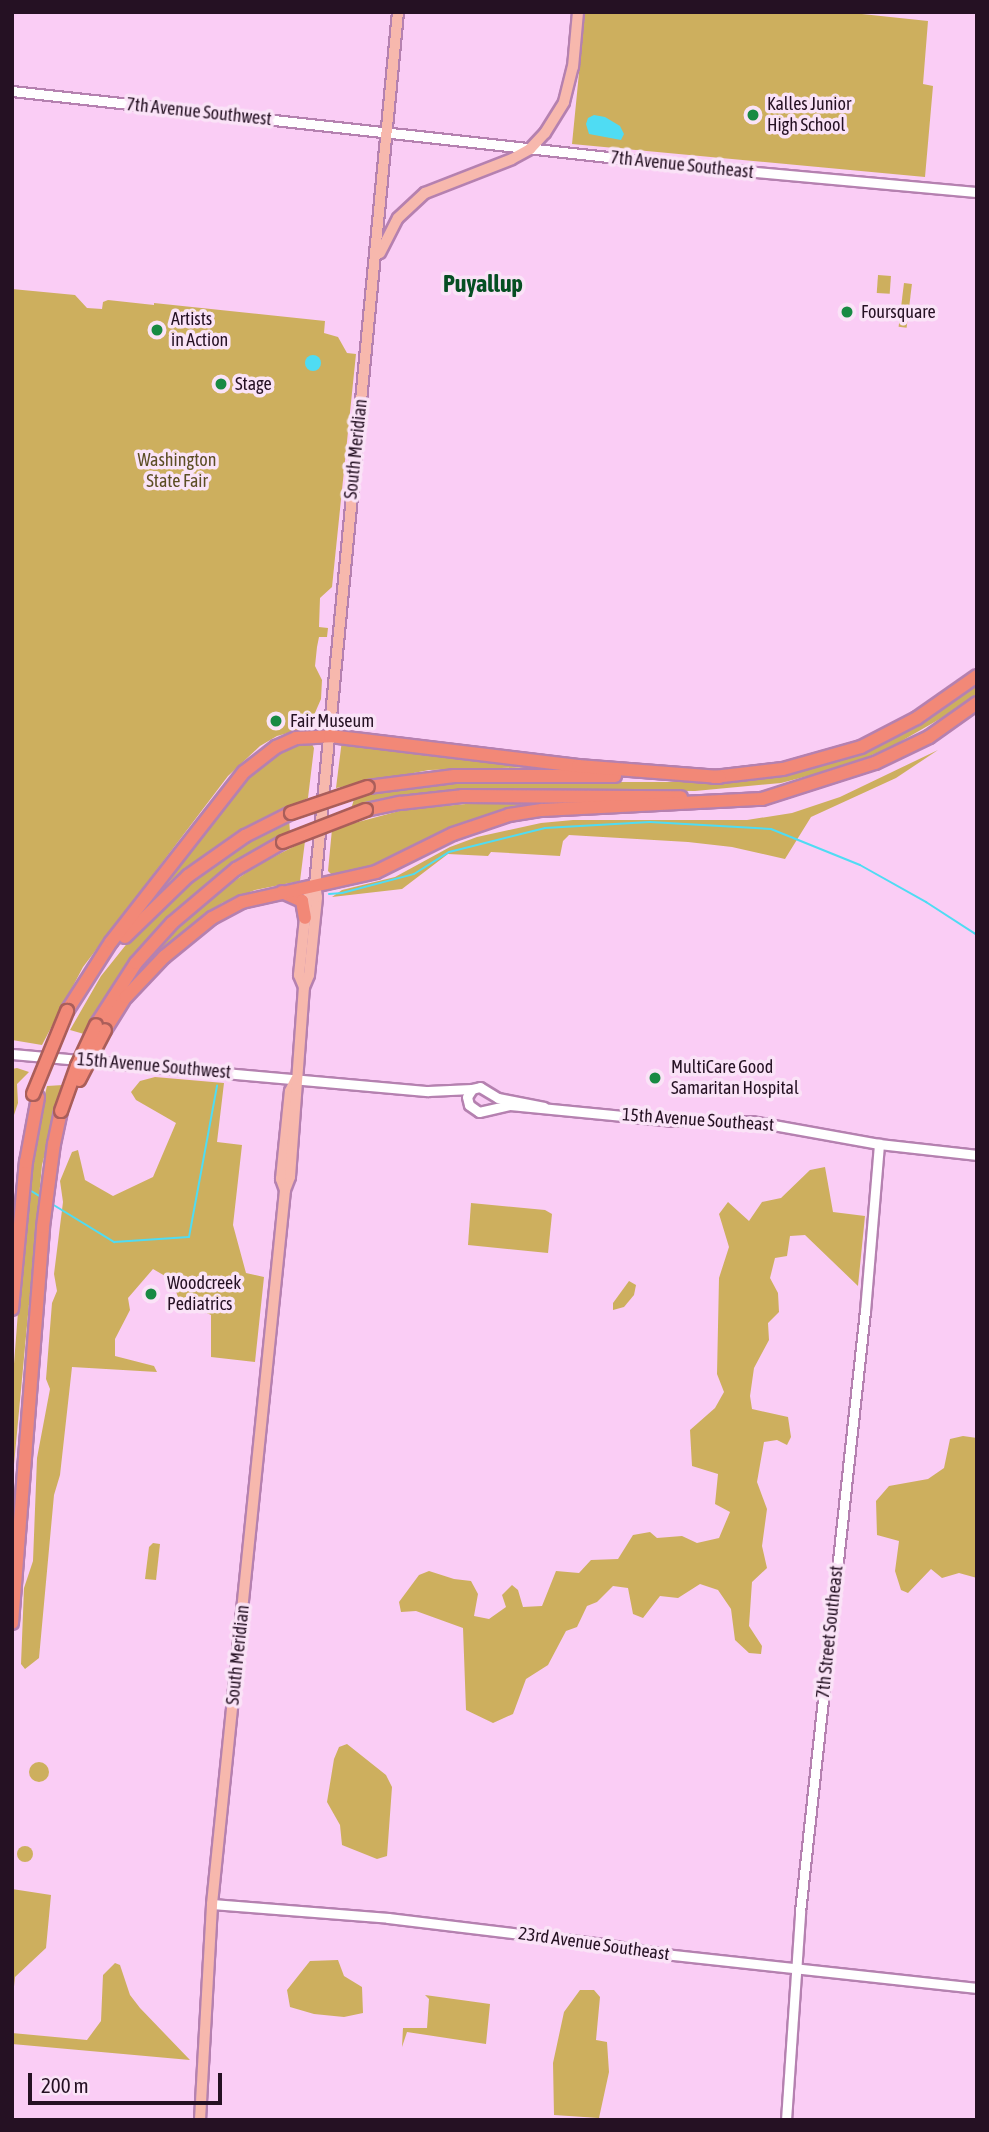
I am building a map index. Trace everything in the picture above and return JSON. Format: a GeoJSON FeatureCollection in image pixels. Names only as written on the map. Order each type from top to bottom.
{"type":"FeatureCollection","features":[{"type":"Feature","properties":{"kind":"highway"},"geometry":{"type":"LineString","coordinates":[[70,1013],[107,959],[171,890],[223,850],[291,813],[368,787],[454,776],[720,776],[783,769],[861,747],[917,718],[977,676]]}},
{"type":"Feature","properties":{"kind":"highway"},"geometry":{"type":"LineString","coordinates":[[100,1028],[143,978],[187,936],[242,902],[376,872],[453,834],[509,815],[570,808],[762,799],[843,775],[894,754],[929,737],[977,703]]}},
{"type":"Feature","properties":{"kind":"highway"},"geometry":{"type":"LineString","coordinates":[[12,1309],[19,1221],[36,1095],[70,1013],[111,942],[244,772],[265,754],[290,741],[307,736],[330,736],[578,766],[720,776]]}},
{"type":"Feature","properties":{"kind":"highway"},"geometry":{"type":"LineString","coordinates":[[12,1623],[43,1227],[61,1111],[100,1028],[136,963],[172,922],[236,869],[283,842],[366,810],[462,796],[718,797],[790,790]]}},
{"type":"Feature","properties":{"kind":"highway"},"geometry":{"type":"LineString","coordinates":[[281,892],[302,901],[305,918]]}},
{"type":"Feature","properties":{"kind":"main road","name":"South Meridian"},"geometry":{"type":"LineString","coordinates":[[200,2120],[212,1904],[285,1190],[290,1177],[304,987],[309,975],[316,908],[315,886],[398,12]]}},
{"type":"Feature","properties":{"kind":"main road"},"geometry":{"type":"LineString","coordinates":[[374,272],[388,233],[418,198],[433,188],[502,164],[530,149],[545,134],[564,102],[573,67],[578,12]]}},
{"type":"Feature","properties":{"kind":"main road","name":"South Meridian"},"geometry":{"type":"LineString","coordinates":[[304,987],[299,975],[307,897],[315,886]]}},
{"type":"Feature","properties":{"kind":"street","name":"7th Avenue Southwest"},"geometry":{"type":"LineString","coordinates":[[12,91],[387,133]]}},
{"type":"Feature","properties":{"kind":"street","name":"7th Avenue Southeast"},"geometry":{"type":"LineString","coordinates":[[387,133],[977,192]]}},
{"type":"Feature","properties":{"kind":"street","name":"15th Avenue Southwest"},"geometry":{"type":"LineString","coordinates":[[12,1054],[296,1079]]}},
{"type":"Feature","properties":{"kind":"street"},"geometry":{"type":"LineString","coordinates":[[296,1079],[428,1091],[480,1087],[490,1092],[492,1104],[487,1110],[479,1112],[458,1099],[428,1091]]}},
{"type":"Feature","properties":{"kind":"street"},"geometry":{"type":"LineString","coordinates":[[469,1105],[467,1097],[472,1089]]}},
{"type":"Feature","properties":{"kind":"street","name":"15th Avenue Southeast"},"geometry":{"type":"LineString","coordinates":[[490,1092],[498,1098],[544,1107]]}},
{"type":"Feature","properties":{"kind":"street","name":"15th Avenue Southeast"},"geometry":{"type":"LineString","coordinates":[[487,1110],[500,1106],[544,1107],[674,1121],[751,1121],[879,1144],[977,1155]]}},
{"type":"Feature","properties":{"kind":"street","name":"7th Street Southeast"},"geometry":{"type":"LineString","coordinates":[[786,2120],[796,1969],[879,1144]]}},
{"type":"Feature","properties":{"kind":"street","name":"23rd Avenue Southeast"},"geometry":{"type":"LineString","coordinates":[[212,1904],[388,1918],[796,1969],[977,1988]]}},
{"type":"Feature","properties":{"kind":"green space","name":"Kalles Junior High School"},"geometry":{"type":"Polygon","coordinates":[[[585,12],[843,12],[928,21],[923,84],[933,86],[925,177],[572,144],[585,12]]]}},
{"type":"Feature","properties":{"kind":"green space"},"geometry":{"type":"Polygon","coordinates":[[[878,275],[891,276],[890,294],[877,293],[878,275]]]}},
{"type":"Feature","properties":{"kind":"green space"},"geometry":{"type":"Polygon","coordinates":[[[904,283],[912,284],[907,328],[899,327],[904,283]]]}},
{"type":"Feature","properties":{"kind":"green space","name":"Washington State Fair"},"geometry":{"type":"Polygon","coordinates":[[[12,289],[75,295],[87,308],[102,309],[103,302],[108,300],[325,321],[324,333],[338,337],[347,353],[356,354],[332,587],[320,598],[319,627],[328,628],[327,637],[319,637],[315,666],[322,680],[321,699],[311,722],[307,728],[277,736],[260,746],[228,776],[83,967],[42,1045],[12,1040],[12,289]]]}},
{"type":"Feature","properties":{"kind":"green space"},"geometry":{"type":"Polygon","coordinates":[[[977,684],[977,694],[959,708],[891,747],[846,766],[781,783],[695,791],[470,789],[396,797],[351,809],[355,796],[457,782],[723,782],[786,773],[872,748],[929,718],[977,684]]]}},
{"type":"Feature","properties":{"kind":"green space"},"geometry":{"type":"Polygon","coordinates":[[[342,740],[543,767],[429,770],[336,788],[342,740]]]}},
{"type":"Feature","properties":{"kind":"green space"},"geometry":{"type":"Polygon","coordinates":[[[311,742],[314,748],[308,798],[239,830],[183,870],[143,905],[259,762],[293,745],[311,742]]]}},
{"type":"Feature","properties":{"kind":"green space"},"geometry":{"type":"Polygon","coordinates":[[[938,750],[896,778],[811,817],[785,859],[732,847],[688,842],[569,835],[563,841],[560,856],[491,852],[488,856],[448,854],[402,889],[332,897],[342,890],[395,877],[450,847],[477,837],[541,823],[573,820],[747,820],[792,813],[840,797],[938,750]]]}},
{"type":"Feature","properties":{"kind":"green space"},"geometry":{"type":"Polygon","coordinates":[[[476,803],[559,805],[473,820],[364,871],[334,877],[328,871],[332,829],[403,810],[476,803]]]}},
{"type":"Feature","properties":{"kind":"green space"},"geometry":{"type":"Polygon","coordinates":[[[289,819],[290,832],[236,861],[179,907],[130,960],[84,1034],[70,1030],[101,976],[137,931],[182,887],[247,842],[289,819]]]}},
{"type":"Feature","properties":{"kind":"green space"},"geometry":{"type":"Polygon","coordinates":[[[305,841],[300,881],[255,890],[222,903],[186,930],[131,981],[166,939],[206,901],[257,865],[305,841]]]}},
{"type":"Feature","properties":{"kind":"green space"},"geometry":{"type":"Polygon","coordinates":[[[12,1069],[29,1072],[17,1084],[18,1103],[12,1121],[12,1069]]]}},
{"type":"Feature","properties":{"kind":"green space"},"geometry":{"type":"Polygon","coordinates":[[[155,1077],[224,1083],[217,1142],[242,1145],[233,1225],[246,1273],[264,1277],[255,1362],[211,1357],[211,1315],[179,1300],[172,1280],[153,1269],[128,1298],[130,1310],[115,1339],[115,1356],[154,1366],[157,1372],[72,1367],[60,1475],[54,1495],[39,1658],[25,1669],[21,1664],[24,1588],[33,1561],[37,1458],[50,1389],[46,1379],[52,1303],[57,1291],[54,1274],[63,1202],[60,1181],[72,1152],[78,1150],[85,1180],[113,1196],[153,1177],[176,1123],[136,1100],[131,1092],[140,1081],[155,1077]]]}},
{"type":"Feature","properties":{"kind":"green space"},"geometry":{"type":"Polygon","coordinates":[[[63,1085],[42,1165],[12,1486],[12,1390],[28,1181],[35,1134],[47,1086],[63,1085]]]}},
{"type":"Feature","properties":{"kind":"green space"},"geometry":{"type":"Polygon","coordinates":[[[825,1167],[833,1212],[865,1216],[858,1286],[805,1235],[790,1236],[787,1256],[775,1258],[770,1278],[778,1293],[779,1312],[768,1323],[769,1340],[754,1368],[750,1396],[752,1409],[788,1417],[791,1437],[787,1445],[777,1440],[764,1442],[757,1482],[767,1509],[762,1546],[767,1568],[752,1582],[749,1626],[762,1646],[761,1654],[749,1653],[735,1640],[731,1609],[718,1590],[700,1584],[678,1598],[660,1596],[643,1618],[633,1614],[628,1588],[613,1586],[597,1602],[587,1606],[577,1627],[566,1631],[548,1665],[526,1679],[513,1714],[493,1723],[466,1710],[463,1628],[416,1611],[401,1612],[399,1602],[419,1575],[429,1571],[471,1581],[478,1594],[474,1616],[489,1619],[506,1607],[502,1595],[512,1585],[518,1590],[523,1607],[542,1606],[556,1571],[579,1573],[591,1560],[618,1559],[633,1535],[650,1532],[657,1538],[682,1536],[697,1543],[719,1538],[730,1512],[715,1504],[718,1474],[692,1466],[690,1430],[715,1408],[724,1392],[717,1374],[719,1278],[729,1247],[719,1214],[728,1202],[749,1221],[762,1202],[781,1198],[810,1170],[825,1167]]]}},
{"type":"Feature","properties":{"kind":"green space"},"geometry":{"type":"Polygon","coordinates":[[[471,1203],[545,1210],[552,1214],[548,1253],[468,1245],[471,1203]]]}},
{"type":"Feature","properties":{"kind":"green space"},"geometry":{"type":"Polygon","coordinates":[[[629,1281],[636,1285],[634,1295],[624,1307],[613,1310],[613,1303],[629,1281]]]}},
{"type":"Feature","properties":{"kind":"green space"},"geometry":{"type":"Polygon","coordinates":[[[963,1436],[977,1438],[977,1578],[959,1573],[942,1578],[931,1569],[908,1593],[901,1590],[895,1571],[899,1541],[877,1535],[876,1501],[889,1486],[928,1479],[944,1468],[950,1439],[963,1436]]]}},
{"type":"Feature","properties":{"kind":"green space"},"geometry":{"type":"Polygon","coordinates":[[[153,1543],[160,1544],[156,1580],[145,1579],[149,1547],[153,1543]]]}},
{"type":"Feature","properties":{"kind":"green space"},"geometry":{"type":"Polygon","coordinates":[[[347,1744],[386,1775],[392,1787],[387,1856],[377,1859],[342,1845],[340,1825],[327,1802],[334,1759],[339,1747],[347,1744]]]}},
{"type":"Feature","properties":{"kind":"green space"},"geometry":{"type":"Polygon","coordinates":[[[39,1762],[46,1765],[49,1772],[46,1779],[39,1782],[32,1779],[29,1772],[32,1765],[39,1762]]]}},
{"type":"Feature","properties":{"kind":"green space"},"geometry":{"type":"Polygon","coordinates":[[[25,1846],[31,1848],[31,1860],[25,1862],[19,1860],[17,1854],[19,1848],[25,1846]]]}},
{"type":"Feature","properties":{"kind":"green space"},"geometry":{"type":"Polygon","coordinates":[[[12,1889],[51,1895],[46,1948],[15,1977],[12,2006],[12,1889]]]}},
{"type":"Feature","properties":{"kind":"green space"},"geometry":{"type":"Polygon","coordinates":[[[338,1960],[344,1976],[362,1987],[363,2013],[344,2017],[314,2014],[290,2007],[287,1990],[310,1961],[338,1960]]]}},
{"type":"Feature","properties":{"kind":"green space"},"geometry":{"type":"Polygon","coordinates":[[[115,1963],[120,1965],[130,1995],[140,2008],[190,2060],[12,2044],[12,2033],[87,2040],[101,2021],[103,1975],[115,1963]]]}},
{"type":"Feature","properties":{"kind":"green space"},"geometry":{"type":"Polygon","coordinates":[[[580,1990],[594,1990],[600,1997],[596,2040],[607,2042],[609,2072],[599,2118],[554,2115],[553,2063],[564,2012],[580,1990]]]}},
{"type":"Feature","properties":{"kind":"green space"},"geometry":{"type":"Polygon","coordinates":[[[425,1995],[490,2004],[486,2044],[407,2032],[402,2047],[403,2028],[427,2028],[429,1999],[425,1995]]]}},
{"type":"Feature","properties":{"kind":"water"},"geometry":{"type":"Polygon","coordinates":[[[594,115],[605,117],[620,126],[624,134],[621,140],[589,134],[586,124],[588,118],[594,115]]]}},
{"type":"Feature","properties":{"kind":"water"},"geometry":{"type":"Polygon","coordinates":[[[313,355],[319,357],[319,369],[313,371],[307,369],[305,363],[307,357],[313,355]]]}},
{"type":"Feature","properties":{"kind":"waterway"},"geometry":{"type":"LineString","coordinates":[[329,894],[414,874],[449,852],[545,828],[650,822],[771,829],[860,865],[926,902],[977,935]]}},
{"type":"Feature","properties":{"kind":"waterway"},"geometry":{"type":"LineString","coordinates":[[52,1204],[114,1242],[189,1237],[217,1086]]}},
{"type":"Feature","properties":{"kind":"waterway"},"geometry":{"type":"LineString","coordinates":[[28,1189],[41,1197]]}},
{"type":"Feature","properties":{"kind":"place","name":"Kalles Junior High School"},"geometry":{"type":"Point","coordinates":[753,115]}},
{"type":"Feature","properties":{"kind":"place","name":"Foursquare"},"geometry":{"type":"Point","coordinates":[847,312]}},
{"type":"Feature","properties":{"kind":"place","name":"Artists in Action"},"geometry":{"type":"Point","coordinates":[157,330]}},
{"type":"Feature","properties":{"kind":"place","name":"Stage"},"geometry":{"type":"Point","coordinates":[221,384]}},
{"type":"Feature","properties":{"kind":"place","name":"Fair Museum"},"geometry":{"type":"Point","coordinates":[276,721]}},
{"type":"Feature","properties":{"kind":"place","name":"MultiCare Good Samaritan Hospital"},"geometry":{"type":"Point","coordinates":[655,1078]}},
{"type":"Feature","properties":{"kind":"place","name":"Woodcreek Pediatrics"},"geometry":{"type":"Point","coordinates":[151,1294]}},
{"type":"Feature","properties":{"kind":"district","name":"Puyallup"},"geometry":{"type":"Point","coordinates":[483,284]}}]}
